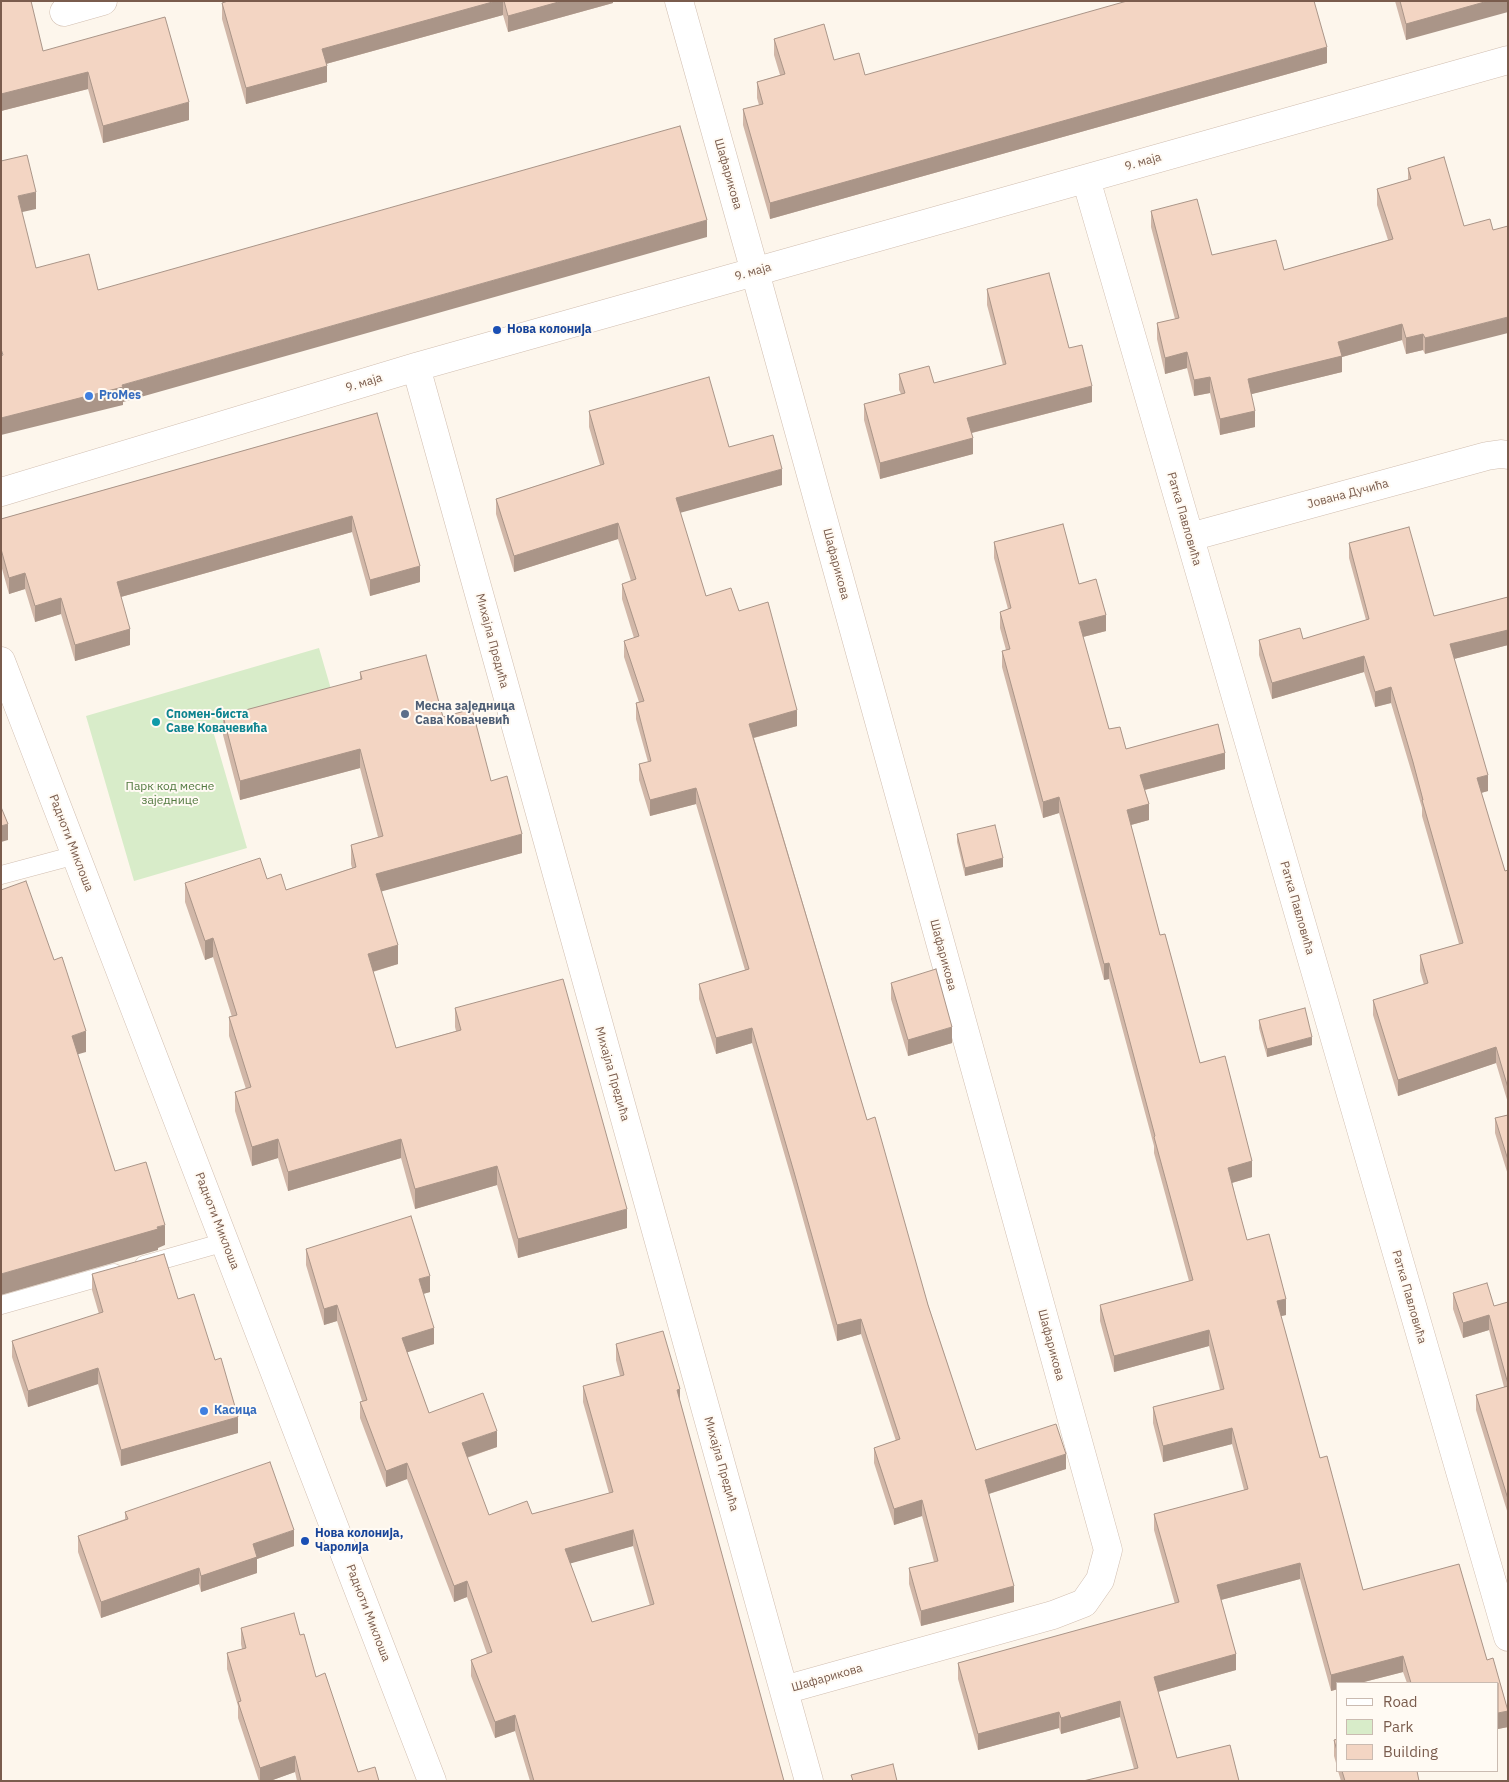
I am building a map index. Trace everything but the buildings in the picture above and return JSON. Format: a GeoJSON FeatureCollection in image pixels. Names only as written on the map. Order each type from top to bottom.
{"type":"FeatureCollection","features":[{"type":"Feature","properties":{"kind":"street"},"geometry":{"type":"LineString","coordinates":[[64,12],[103,1]]}},
{"type":"Feature","properties":{"kind":"street","name":"Шафарикова"},"geometry":{"type":"LineString","coordinates":[[679,1],[1108,1550],[1100,1580],[1084,1603],[1054,1615],[784,1690]]}},
{"type":"Feature","properties":{"kind":"street","name":"9. маја"},"geometry":{"type":"LineString","coordinates":[[1,492],[416,367],[1508,60]]}},
{"type":"Feature","properties":{"kind":"street","name":"Ратка Павловића"},"geometry":{"type":"LineString","coordinates":[[1086,179],[1508,1637]]}},
{"type":"Feature","properties":{"kind":"street","name":"Михајла Предића"},"geometry":{"type":"LineString","coordinates":[[416,367],[809,1781]]}},
{"type":"Feature","properties":{"kind":"street","name":"Јована Дучића"},"geometry":{"type":"LineString","coordinates":[[1190,537],[1487,456],[1508,455]]}},
{"type":"Feature","properties":{"kind":"street","name":"Радноти Миклоша"},"geometry":{"type":"LineString","coordinates":[[1,661],[432,1781]]}},
{"type":"Feature","properties":{"kind":"lane"},"geometry":{"type":"LineString","coordinates":[[1,875],[76,855]]}},
{"type":"Feature","properties":{"kind":"lane"},"geometry":{"type":"LineString","coordinates":[[1,1304],[225,1242]]}},
{"type":"Feature","properties":{"kind":"green space","name":"Парк код месне заједнице"},"geometry":{"type":"Polygon","coordinates":[[[319,648],[333,696],[213,731],[247,848],[134,881],[86,716],[319,648]]]}},
{"type":"Feature","properties":{"kind":"place","name":"Нова колонија"},"geometry":{"type":"Point","coordinates":[497,330]}},
{"type":"Feature","properties":{"kind":"place","name":"ProMes"},"geometry":{"type":"Point","coordinates":[89,396]}},
{"type":"Feature","properties":{"kind":"place","name":"Месна заједница Сава Ковачевић"},"geometry":{"type":"Point","coordinates":[405,714]}},
{"type":"Feature","properties":{"kind":"place","name":"Спомен-биста Саве Ковачевића"},"geometry":{"type":"Point","coordinates":[156,722]}},
{"type":"Feature","properties":{"kind":"place","name":"Касица"},"geometry":{"type":"Point","coordinates":[204,1411]}},
{"type":"Feature","properties":{"kind":"place","name":"Нова колонија, Чаролија"},"geometry":{"type":"Point","coordinates":[305,1541]}}]}
